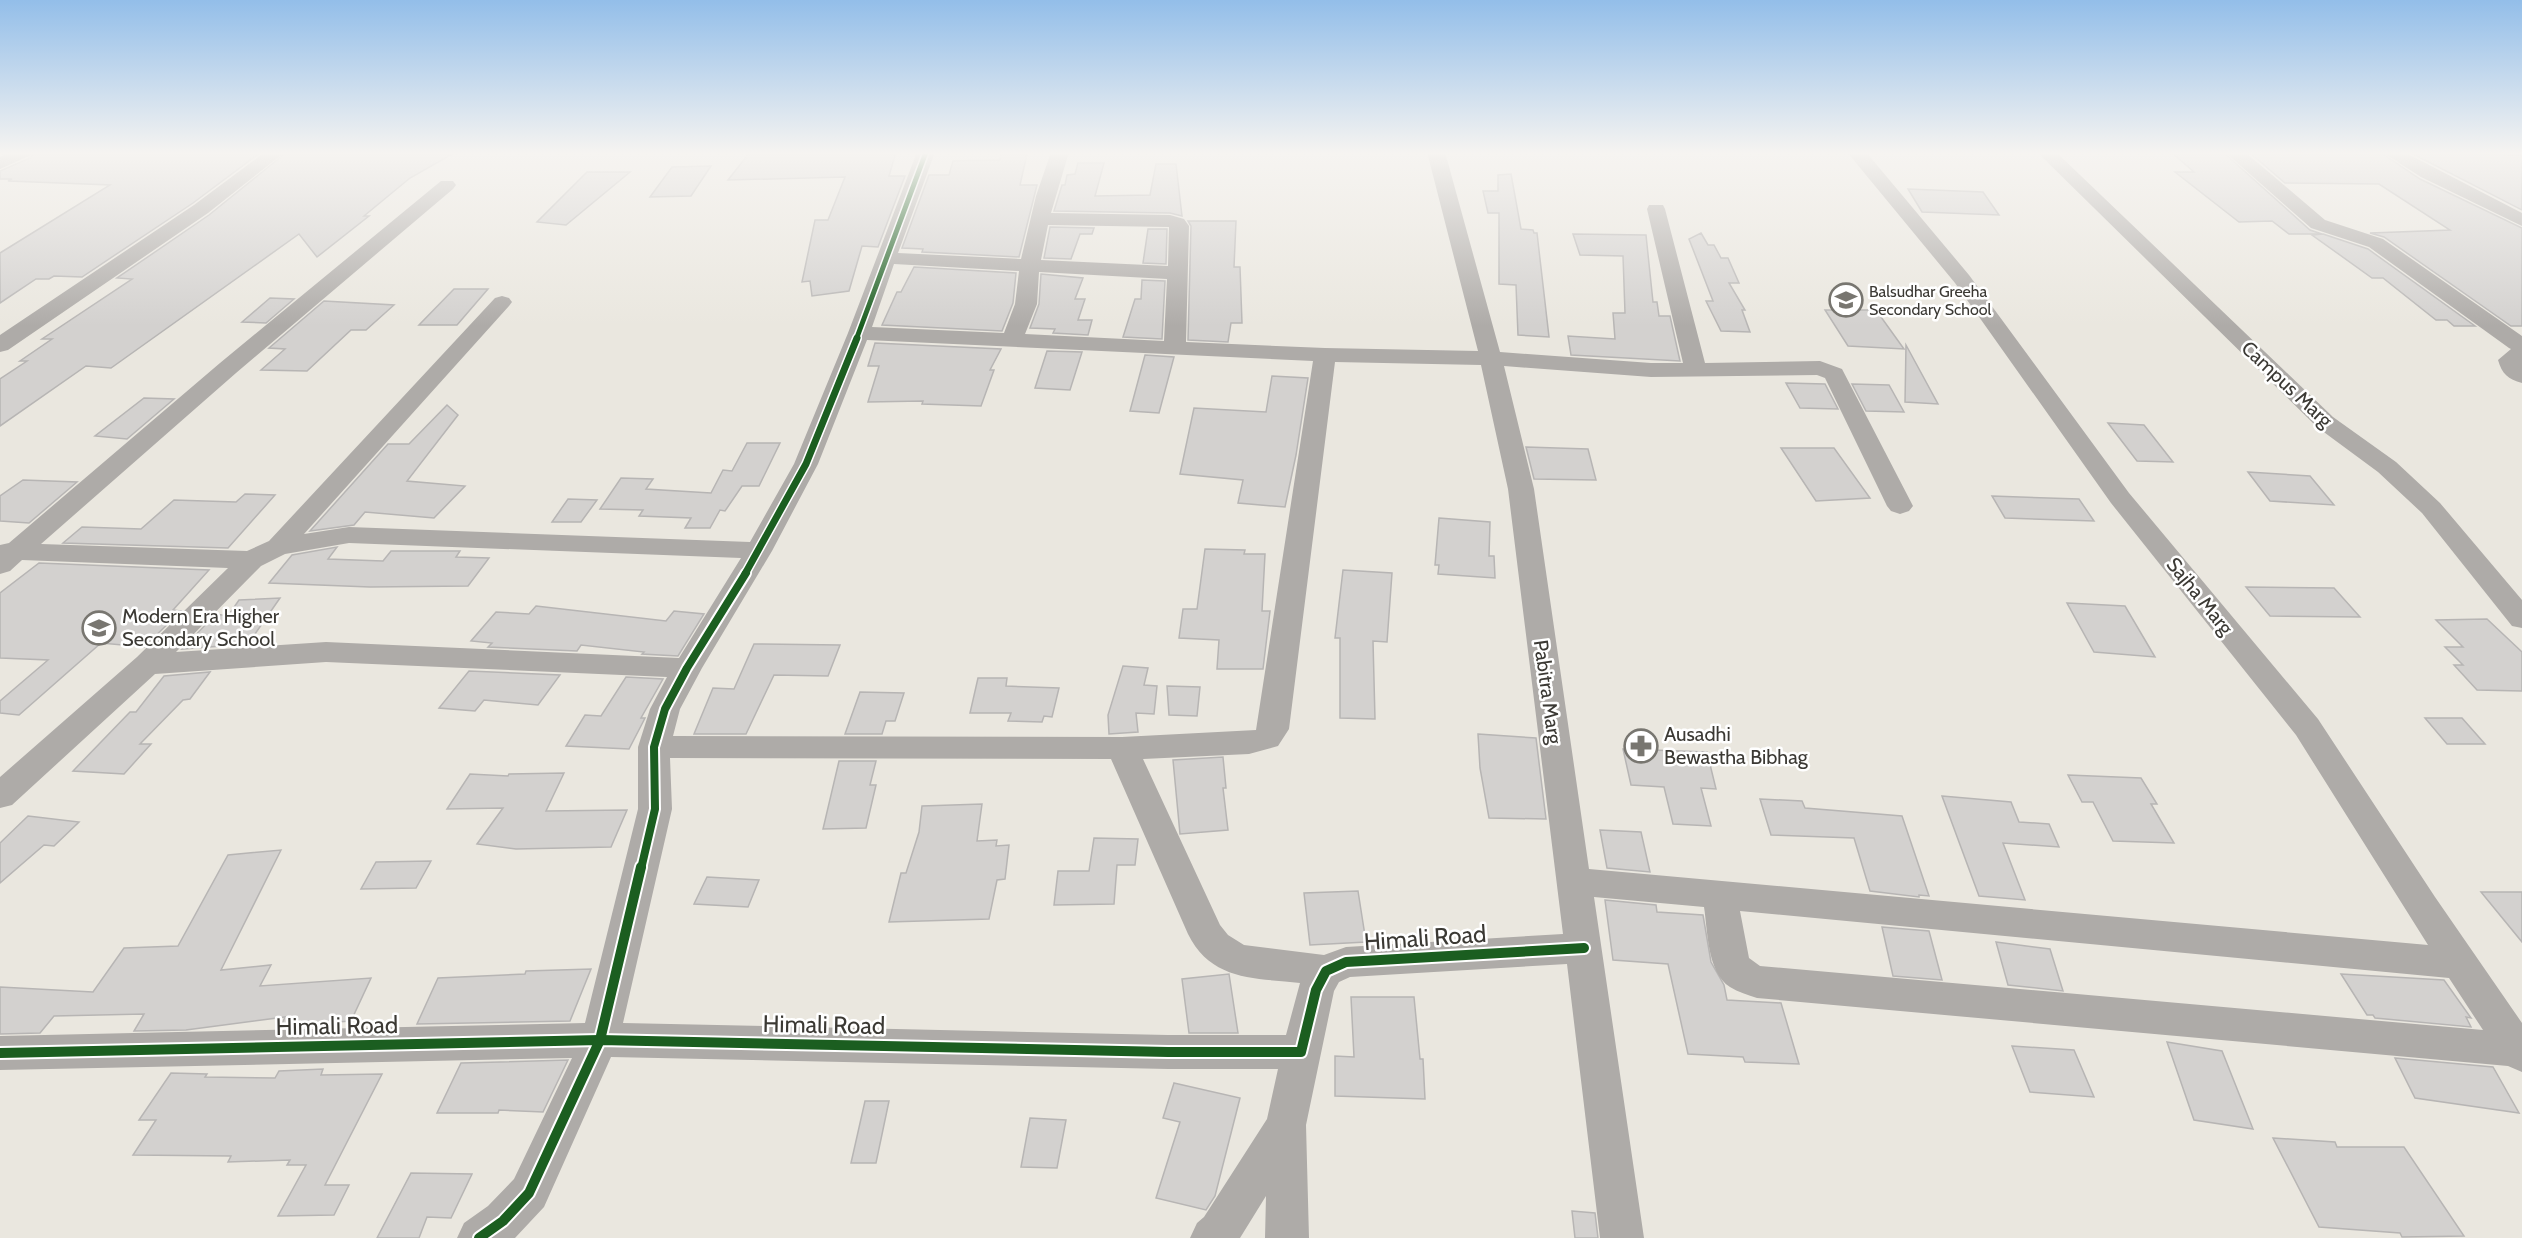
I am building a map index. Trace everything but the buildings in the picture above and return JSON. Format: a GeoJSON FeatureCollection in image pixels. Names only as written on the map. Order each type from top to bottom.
{"type":"FeatureCollection","features":[{"type":"Feature","properties":{"kind":"street"},"geometry":{"type":"LineString","coordinates":[[0,345],[199,210]]}},
{"type":"Feature","properties":{"kind":"street"},"geometry":{"type":"LineString","coordinates":[[6,556],[417,210]]}},
{"type":"Feature","properties":{"kind":"street"},"geometry":{"type":"LineString","coordinates":[[479,1238],[503,1221],[529,1193],[600,1040],[655,808],[654,747],[665,709],[687,668],[759,551],[806,464],[859,333],[905,210]]}},
{"type":"Feature","properties":{"kind":"street"},"geometry":{"type":"LineString","coordinates":[[1012,340],[1026,304],[1030,266],[1042,210]]}},
{"type":"Feature","properties":{"kind":"street","name":"Pabitra Marg"},"geometry":{"type":"LineString","coordinates":[[1451,210],[1491,358],[1521,489],[1622,1238]]}},
{"type":"Feature","properties":{"kind":"street"},"geometry":{"type":"LineString","coordinates":[[1656,210],[1696,371]]}},
{"type":"Feature","properties":{"kind":"street","name":"Sajha Marg"},"geometry":{"type":"LineString","coordinates":[[1904,210],[1962,279],[2120,498],[2307,728],[2520,1053]]}},
{"type":"Feature","properties":{"kind":"street","name":"Campus Marg"},"geometry":{"type":"LineString","coordinates":[[2106,210],[2325,422],[2387,467],[2431,508],[2522,619]]}},
{"type":"Feature","properties":{"kind":"street"},"geometry":{"type":"LineString","coordinates":[[2301,210],[2318,224],[2376,243],[2517,343],[2522,357]]}},
{"type":"Feature","properties":{"kind":"street"},"geometry":{"type":"LineString","coordinates":[[2502,210],[2507,210]]}},
{"type":"Feature","properties":{"kind":"street"},"geometry":{"type":"LineString","coordinates":[[2502,210],[2522,220]]}},
{"type":"Feature","properties":{"kind":"street"},"geometry":{"type":"LineString","coordinates":[[1040,219],[1177,223],[1179,226],[1175,348]]}},
{"type":"Feature","properties":{"kind":"street"},"geometry":{"type":"LineString","coordinates":[[886,258],[1178,273]]}},
{"type":"Feature","properties":{"kind":"street"},"geometry":{"type":"LineString","coordinates":[[278,547],[502,302]]}},
{"type":"Feature","properties":{"kind":"street"},"geometry":{"type":"LineString","coordinates":[[859,333],[1325,355],[1491,358],[1651,370],[1820,368],[1834,374],[1900,506]]}},
{"type":"Feature","properties":{"kind":"street"},"geometry":{"type":"LineString","coordinates":[[654,747],[1122,748],[1262,741],[1271,735],[1325,355]]}},
{"type":"Feature","properties":{"kind":"street"},"geometry":{"type":"LineString","coordinates":[[0,796],[147,664],[251,560],[278,547],[349,536],[467,538],[759,551]]}},
{"type":"Feature","properties":{"kind":"street"},"geometry":{"type":"LineString","coordinates":[[6,556],[251,560]]}},
{"type":"Feature","properties":{"kind":"street"},"geometry":{"type":"LineString","coordinates":[[147,664],[326,652],[687,668]]}},
{"type":"Feature","properties":{"kind":"street"},"geometry":{"type":"LineString","coordinates":[[1122,748],[1206,934],[1215,946],[1237,960],[1326,971],[1316,990],[1286,1125],[1287,1238]]}},
{"type":"Feature","properties":{"kind":"street"},"geometry":{"type":"LineString","coordinates":[[1573,881],[2459,963]]}},
{"type":"Feature","properties":{"kind":"street"},"geometry":{"type":"LineString","coordinates":[[1719,895],[1732,966],[1743,976],[1756,982],[2520,1053]]}},
{"type":"Feature","properties":{"kind":"street","name":"Himali Road"},"geometry":{"type":"LineString","coordinates":[[1326,971],[1346,962],[1584,948]]}},
{"type":"Feature","properties":{"kind":"street","name":"Himali Road"},"geometry":{"type":"LineString","coordinates":[[0,1053],[600,1040],[1168,1052],[1301,1052]]}},
{"type":"Feature","properties":{"kind":"street"},"geometry":{"type":"LineString","coordinates":[[1212,1238],[1219,1232],[1286,1125]]}},
{"type":"Feature","properties":{"kind":"cycle path"},"geometry":{"type":"LineString","coordinates":[[479,1238],[503,1221],[529,1193],[600,1040],[655,809],[654,747],[665,709],[687,668],[759,551],[806,464],[859,333],[903,210]]}},
{"type":"Feature","properties":{"kind":"cycle path"},"geometry":{"type":"LineString","coordinates":[[0,1053],[600,1040],[1168,1052],[1301,1052],[1316,990],[1326,971],[1346,962],[1584,948]]}},
{"type":"Feature","properties":{"kind":"place","name":"Balsudhar Greeha Secondary School"},"geometry":{"type":"Point","coordinates":[1846,300]}},
{"type":"Feature","properties":{"kind":"place","name":"Modern Era Higher Secondary School"},"geometry":{"type":"Point","coordinates":[99,628]}},
{"type":"Feature","properties":{"kind":"place","name":"Ausadhi Bewastha Bibhag"},"geometry":{"type":"Point","coordinates":[1641,746]}}]}
